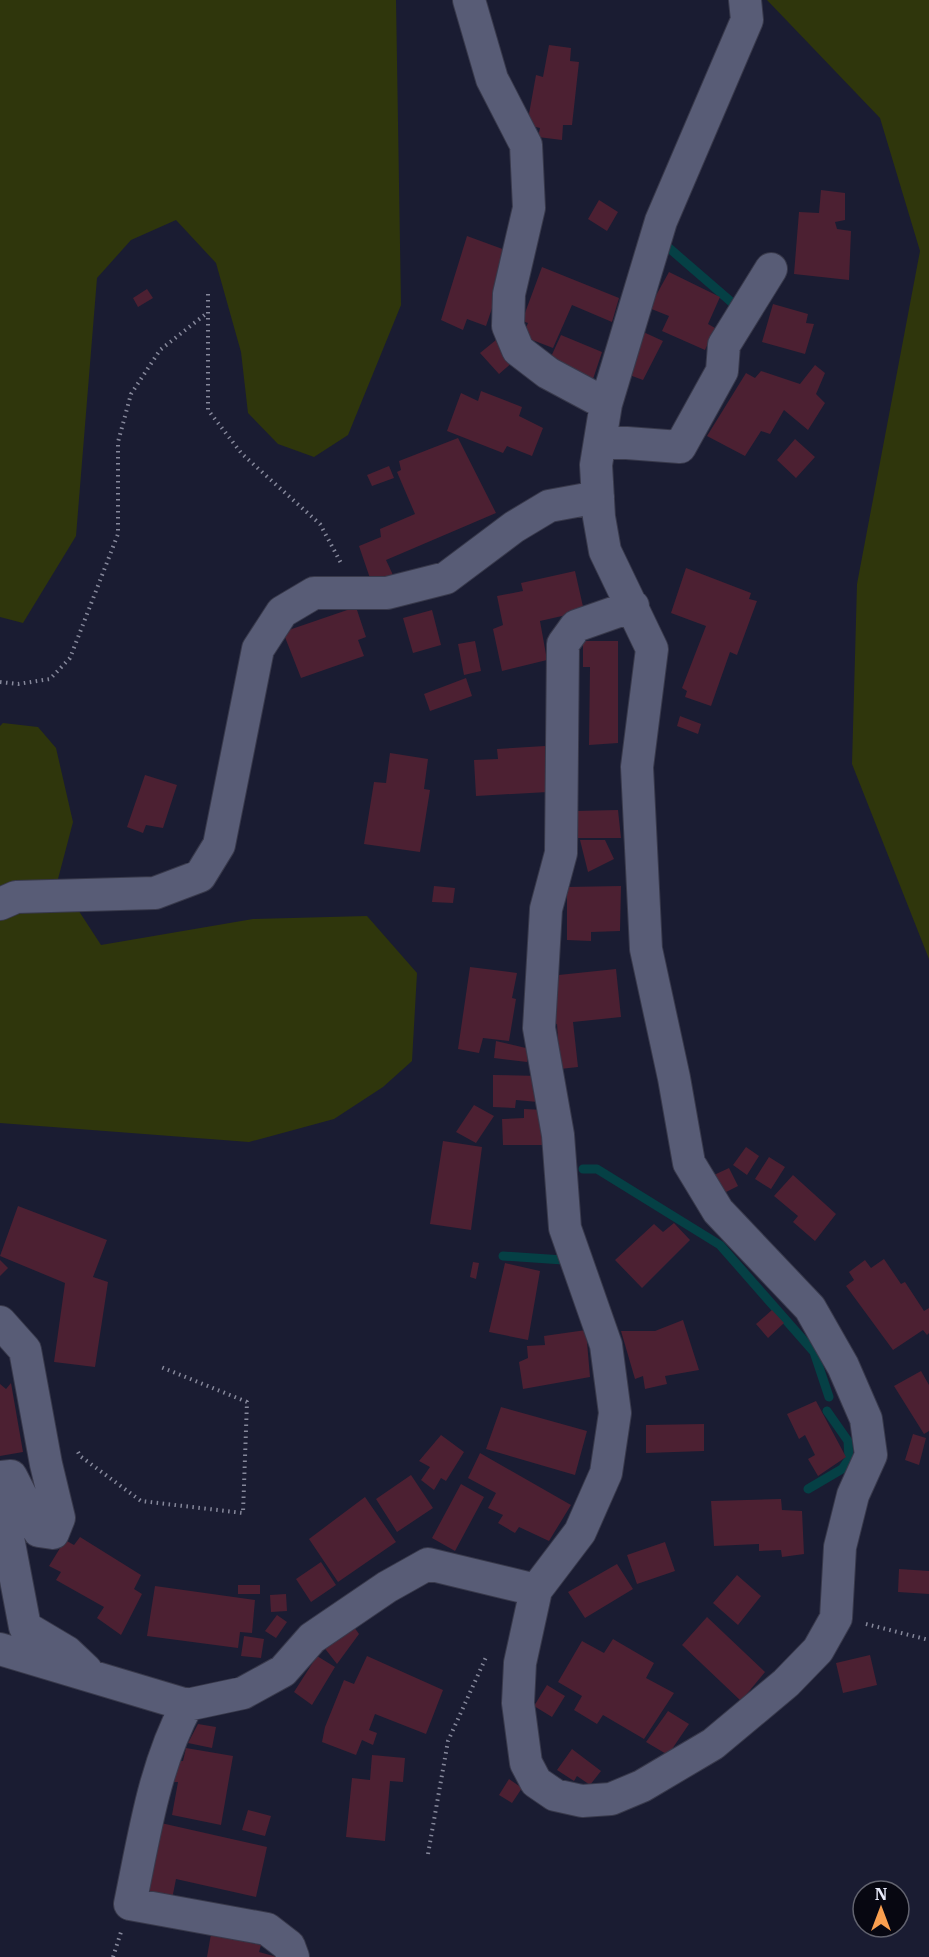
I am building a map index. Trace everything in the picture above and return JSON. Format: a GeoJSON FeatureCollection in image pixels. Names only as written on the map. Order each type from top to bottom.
{"type":"FeatureCollection","features":[{"type":"Feature","properties":{"kind":"street"},"geometry":{"type":"LineString","coordinates":[[469,0],[492,79],[526,145],[529,208],[509,294],[508,326],[518,350],[548,373],[606,404]]}},
{"type":"Feature","properties":{"kind":"street"},"geometry":{"type":"LineString","coordinates":[[633,606],[576,626],[563,644],[561,853],[546,909],[539,1028],[558,1135],[565,1228],[606,1345],[615,1413],[606,1473],[580,1532],[537,1590],[520,1663],[518,1703],[526,1763],[536,1782],[555,1795],[582,1801],[611,1799],[642,1786],[713,1744],[786,1683],[818,1650],[836,1618],[840,1547],[853,1495],[871,1455],[866,1419],[843,1366],[810,1308],[718,1211],[689,1163],[674,1078],[646,949],[636,767],[652,649],[633,606],[605,551],[598,497],[596,465],[606,404],[661,221],[747,20],[745,0]]}},
{"type":"Feature","properties":{"kind":"street"},"geometry":{"type":"LineString","coordinates":[[600,441],[680,447],[722,371],[724,345],[771,269]]}},
{"type":"Feature","properties":{"kind":"street"},"geometry":{"type":"LineString","coordinates":[[0,904],[16,897],[155,893],[200,876],[219,845],[258,649],[282,612],[314,592],[387,593],[446,578],[514,527],[549,506],[598,497]]}},
{"type":"Feature","properties":{"kind":"street"},"geometry":{"type":"LineString","coordinates":[[0,1322],[25,1350],[46,1464],[59,1518],[53,1533],[39,1531],[11,1476],[0,1477]]}},
{"type":"Feature","properties":{"kind":"street"},"geometry":{"type":"LineString","coordinates":[[0,1496],[25,1627],[67,1652],[97,1680]]}},
{"type":"Feature","properties":{"kind":"street"},"geometry":{"type":"LineString","coordinates":[[0,1649],[97,1680],[187,1705],[243,1693],[283,1671],[312,1638],[387,1587],[428,1564],[537,1590]]}},
{"type":"Feature","properties":{"kind":"street"},"geometry":{"type":"LineString","coordinates":[[187,1705],[170,1736],[148,1817],[130,1904],[267,1929],[290,1946],[294,1957]]}},
{"type":"Feature","properties":{"kind":"path"},"geometry":{"type":"LineString","coordinates":[[208,294],[208,410],[242,454],[320,524],[346,573],[351,593]]}},
{"type":"Feature","properties":{"kind":"path"},"geometry":{"type":"LineString","coordinates":[[0,682],[18,684],[50,679],[70,658],[118,534],[118,442],[131,394],[160,350],[207,313]]}},
{"type":"Feature","properties":{"kind":"path"},"geometry":{"type":"LineString","coordinates":[[76,1447],[80,1456],[141,1501],[243,1513],[247,1402],[161,1367]]}},
{"type":"Feature","properties":{"kind":"path"},"geometry":{"type":"LineString","coordinates":[[836,1618],[929,1640]]}},
{"type":"Feature","properties":{"kind":"path"},"geometry":{"type":"LineString","coordinates":[[428,1854],[448,1740],[488,1654]]}},
{"type":"Feature","properties":{"kind":"green space"},"geometry":{"type":"Polygon","coordinates":[[[0,0],[396,0],[401,305],[348,435],[314,457],[278,444],[248,413],[241,352],[216,263],[176,220],[131,240],[97,278],[76,536],[23,623],[0,617],[0,0]]]}},
{"type":"Feature","properties":{"kind":"green space"},"geometry":{"type":"Polygon","coordinates":[[[767,0],[929,0],[929,959],[852,764],[857,584],[920,251],[880,118],[767,0]]]}},
{"type":"Feature","properties":{"kind":"green space"},"geometry":{"type":"Polygon","coordinates":[[[3,723],[38,727],[56,748],[73,822],[58,879],[101,945],[253,919],[367,916],[417,973],[412,1061],[383,1087],[334,1119],[249,1142],[0,1123],[0,726],[3,723]]]}},
{"type":"Feature","properties":{"kind":"building"},"geometry":{"type":"Polygon","coordinates":[[[549,45],[571,48],[570,61],[579,62],[572,125],[563,125],[562,140],[538,137],[540,128],[527,125],[536,75],[543,77],[549,45]]]}},
{"type":"Feature","properties":{"kind":"building"},"geometry":{"type":"Polygon","coordinates":[[[821,190],[845,193],[845,220],[835,222],[837,229],[851,231],[849,280],[794,274],[799,212],[819,213],[821,190]]]}},
{"type":"Feature","properties":{"kind":"building"},"geometry":{"type":"Polygon","coordinates":[[[599,200],[618,212],[607,231],[588,219],[599,200]]]}},
{"type":"Feature","properties":{"kind":"building"},"geometry":{"type":"Polygon","coordinates":[[[467,236],[511,252],[486,326],[467,319],[463,330],[441,320],[467,236]]]}},
{"type":"Feature","properties":{"kind":"building"},"geometry":{"type":"Polygon","coordinates":[[[542,267],[619,298],[612,322],[572,305],[553,348],[522,336],[528,323],[522,321],[542,267]]]}},
{"type":"Feature","properties":{"kind":"building"},"geometry":{"type":"Polygon","coordinates":[[[669,272],[720,297],[708,324],[715,328],[705,350],[662,331],[669,316],[649,308],[669,272]]]}},
{"type":"Feature","properties":{"kind":"building"},"geometry":{"type":"Polygon","coordinates":[[[147,289],[153,298],[138,307],[133,298],[147,289]]]}},
{"type":"Feature","properties":{"kind":"building"},"geometry":{"type":"Polygon","coordinates":[[[773,304],[808,314],[806,323],[814,324],[805,354],[762,342],[773,304]]]}},
{"type":"Feature","properties":{"kind":"building"},"geometry":{"type":"Polygon","coordinates":[[[639,330],[663,341],[643,380],[624,373],[639,330]]]}},
{"type":"Feature","properties":{"kind":"building"},"geometry":{"type":"Polygon","coordinates":[[[561,335],[602,352],[593,379],[549,361],[561,335]]]}},
{"type":"Feature","properties":{"kind":"building"},"geometry":{"type":"Polygon","coordinates":[[[496,340],[514,361],[499,374],[480,353],[496,340]]]}},
{"type":"Feature","properties":{"kind":"building"},"geometry":{"type":"Polygon","coordinates":[[[815,365],[825,373],[816,394],[825,403],[808,430],[784,410],[770,434],[761,431],[745,456],[707,436],[746,373],[755,378],[761,371],[800,384],[815,365]]]}},
{"type":"Feature","properties":{"kind":"building"},"geometry":{"type":"Polygon","coordinates":[[[481,391],[522,407],[519,416],[543,428],[532,456],[507,446],[503,453],[447,431],[461,393],[478,401],[481,391]]]}},
{"type":"Feature","properties":{"kind":"building"},"geometry":{"type":"Polygon","coordinates":[[[458,438],[496,513],[386,560],[393,575],[372,584],[359,546],[381,537],[380,529],[415,514],[397,472],[401,470],[399,461],[458,438]]]}},
{"type":"Feature","properties":{"kind":"building"},"geometry":{"type":"Polygon","coordinates":[[[795,439],[815,457],[796,478],[777,460],[795,439]]]}},
{"type":"Feature","properties":{"kind":"building"},"geometry":{"type":"Polygon","coordinates":[[[389,466],[394,478],[372,486],[367,475],[389,466]]]}},
{"type":"Feature","properties":{"kind":"building"},"geometry":{"type":"Polygon","coordinates":[[[686,568],[751,593],[749,599],[757,601],[737,655],[730,652],[711,706],[685,697],[687,691],[682,688],[706,626],[671,613],[686,568]]]}},
{"type":"Feature","properties":{"kind":"building"},"geometry":{"type":"Polygon","coordinates":[[[575,571],[584,611],[540,621],[547,660],[502,671],[493,629],[503,625],[497,596],[523,591],[521,583],[575,571]]]}},
{"type":"Feature","properties":{"kind":"building"},"geometry":{"type":"Polygon","coordinates":[[[356,607],[366,637],[358,640],[364,656],[301,678],[283,632],[356,607]]]}},
{"type":"Feature","properties":{"kind":"building"},"geometry":{"type":"Polygon","coordinates":[[[432,610],[441,645],[413,653],[403,618],[432,610]]]}},
{"type":"Feature","properties":{"kind":"building"},"geometry":{"type":"Polygon","coordinates":[[[475,641],[481,671],[464,675],[458,644],[475,641]]]}},
{"type":"Feature","properties":{"kind":"building"},"geometry":{"type":"Polygon","coordinates":[[[583,641],[618,641],[618,743],[589,745],[590,667],[583,667],[583,641]]]}},
{"type":"Feature","properties":{"kind":"building"},"geometry":{"type":"Polygon","coordinates":[[[466,678],[472,696],[430,711],[424,694],[466,678]]]}},
{"type":"Feature","properties":{"kind":"building"},"geometry":{"type":"Polygon","coordinates":[[[680,716],[701,724],[698,734],[677,726],[680,716]]]}},
{"type":"Feature","properties":{"kind":"building"},"geometry":{"type":"Polygon","coordinates":[[[545,746],[548,792],[476,796],[474,760],[498,759],[497,749],[545,746]]]}},
{"type":"Feature","properties":{"kind":"building"},"geometry":{"type":"Polygon","coordinates":[[[390,753],[428,759],[424,789],[430,790],[420,852],[364,844],[374,782],[386,783],[390,753]]]}},
{"type":"Feature","properties":{"kind":"building"},"geometry":{"type":"Polygon","coordinates":[[[145,775],[177,785],[163,828],[146,825],[143,833],[127,827],[145,775]]]}},
{"type":"Feature","properties":{"kind":"building"},"geometry":{"type":"Polygon","coordinates":[[[618,810],[621,838],[578,838],[576,811],[618,810]]]}},
{"type":"Feature","properties":{"kind":"building"},"geometry":{"type":"Polygon","coordinates":[[[580,840],[605,840],[614,859],[588,872],[580,840]]]}},
{"type":"Feature","properties":{"kind":"building"},"geometry":{"type":"Polygon","coordinates":[[[434,886],[455,888],[453,903],[432,902],[434,886]]]}},
{"type":"Feature","properties":{"kind":"building"},"geometry":{"type":"Polygon","coordinates":[[[621,886],[620,931],[591,932],[591,941],[567,940],[567,887],[621,886]]]}},
{"type":"Feature","properties":{"kind":"building"},"geometry":{"type":"Polygon","coordinates":[[[470,967],[517,973],[512,998],[516,999],[509,1041],[483,1038],[479,1053],[458,1049],[470,967]]]}},
{"type":"Feature","properties":{"kind":"building"},"geometry":{"type":"Polygon","coordinates":[[[616,969],[621,1017],[573,1022],[578,1067],[560,1069],[557,1024],[550,1023],[549,976],[616,969]]]}},
{"type":"Feature","properties":{"kind":"building"},"geometry":{"type":"Polygon","coordinates":[[[496,1041],[530,1049],[527,1062],[494,1058],[496,1041]]]}},
{"type":"Feature","properties":{"kind":"building"},"geometry":{"type":"Polygon","coordinates":[[[493,1075],[540,1076],[538,1102],[516,1100],[515,1108],[493,1107],[493,1075]]]}},
{"type":"Feature","properties":{"kind":"building"},"geometry":{"type":"Polygon","coordinates":[[[474,1105],[494,1116],[476,1143],[456,1132],[474,1105]]]}},
{"type":"Feature","properties":{"kind":"building"},"geometry":{"type":"Polygon","coordinates":[[[524,1109],[543,1110],[543,1145],[503,1145],[502,1119],[524,1118],[524,1109]]]}},
{"type":"Feature","properties":{"kind":"building"},"geometry":{"type":"Polygon","coordinates":[[[443,1141],[482,1147],[471,1230],[430,1224],[443,1141]]]}},
{"type":"Feature","properties":{"kind":"building"},"geometry":{"type":"Polygon","coordinates":[[[746,1147],[759,1156],[747,1175],[733,1165],[746,1147]]]}},
{"type":"Feature","properties":{"kind":"building"},"geometry":{"type":"Polygon","coordinates":[[[769,1157],[785,1167],[771,1189],[755,1179],[769,1157]]]}},
{"type":"Feature","properties":{"kind":"building"},"geometry":{"type":"Polygon","coordinates":[[[729,1168],[738,1186],[722,1194],[714,1175],[729,1168]]]}},
{"type":"Feature","properties":{"kind":"building"},"geometry":{"type":"Polygon","coordinates":[[[793,1175],[836,1214],[815,1241],[793,1222],[798,1216],[774,1196],[793,1175]]]}},
{"type":"Feature","properties":{"kind":"building"},"geometry":{"type":"Polygon","coordinates":[[[18,1206],[107,1240],[93,1277],[108,1282],[95,1367],[54,1362],[65,1283],[0,1256],[18,1206]]]}},
{"type":"Feature","properties":{"kind":"building"},"geometry":{"type":"Polygon","coordinates":[[[674,1223],[690,1240],[642,1288],[615,1260],[654,1224],[663,1232],[674,1223]]]}},
{"type":"Feature","properties":{"kind":"building"},"geometry":{"type":"Polygon","coordinates":[[[884,1259],[901,1284],[905,1282],[924,1311],[929,1308],[929,1333],[927,1335],[923,1330],[893,1350],[846,1286],[854,1280],[849,1272],[865,1260],[871,1268],[884,1259]]]}},
{"type":"Feature","properties":{"kind":"building"},"geometry":{"type":"Polygon","coordinates":[[[0,1260],[8,1268],[0,1276],[0,1260]]]}},
{"type":"Feature","properties":{"kind":"building"},"geometry":{"type":"Polygon","coordinates":[[[473,1262],[479,1263],[476,1279],[470,1277],[473,1262]]]}},
{"type":"Feature","properties":{"kind":"building"},"geometry":{"type":"Polygon","coordinates":[[[505,1263],[540,1271],[528,1340],[489,1332],[505,1263]]]}},
{"type":"Feature","properties":{"kind":"building"},"geometry":{"type":"Polygon","coordinates":[[[772,1310],[784,1323],[768,1338],[756,1324],[772,1310]]]}},
{"type":"Feature","properties":{"kind":"building"},"geometry":{"type":"Polygon","coordinates":[[[683,1320],[699,1370],[665,1376],[667,1384],[645,1389],[643,1376],[635,1379],[621,1331],[655,1331],[683,1320]]]}},
{"type":"Feature","properties":{"kind":"building"},"geometry":{"type":"Polygon","coordinates":[[[586,1330],[590,1377],[523,1389],[519,1362],[528,1358],[527,1346],[545,1345],[544,1336],[586,1330]]]}},
{"type":"Feature","properties":{"kind":"building"},"geometry":{"type":"Polygon","coordinates":[[[921,1371],[929,1385],[929,1431],[924,1434],[894,1386],[921,1371]]]}},
{"type":"Feature","properties":{"kind":"building"},"geometry":{"type":"Polygon","coordinates":[[[11,1383],[23,1452],[0,1456],[0,1384],[6,1389],[11,1383]]]}},
{"type":"Feature","properties":{"kind":"building"},"geometry":{"type":"Polygon","coordinates":[[[816,1401],[846,1457],[818,1476],[808,1459],[815,1455],[805,1435],[799,1439],[787,1414],[816,1401]]]}},
{"type":"Feature","properties":{"kind":"building"},"geometry":{"type":"Polygon","coordinates":[[[501,1407],[587,1431],[575,1475],[486,1449],[501,1407]]]}},
{"type":"Feature","properties":{"kind":"building"},"geometry":{"type":"Polygon","coordinates":[[[704,1424],[704,1451],[646,1453],[646,1425],[704,1424]]]}},
{"type":"Feature","properties":{"kind":"building"},"geometry":{"type":"Polygon","coordinates":[[[913,1434],[926,1438],[919,1465],[905,1460],[913,1434]]]}},
{"type":"Feature","properties":{"kind":"building"},"geometry":{"type":"Polygon","coordinates":[[[441,1435],[464,1452],[446,1481],[441,1478],[434,1490],[421,1480],[430,1467],[419,1461],[441,1435]]]}},
{"type":"Feature","properties":{"kind":"building"},"geometry":{"type":"Polygon","coordinates":[[[480,1453],[571,1505],[549,1541],[519,1527],[515,1533],[498,1523],[503,1515],[488,1508],[496,1493],[468,1478],[480,1453]]]}},
{"type":"Feature","properties":{"kind":"building"},"geometry":{"type":"Polygon","coordinates":[[[411,1475],[433,1508],[397,1532],[376,1499],[411,1475]]]}},
{"type":"Feature","properties":{"kind":"building"},"geometry":{"type":"Polygon","coordinates":[[[461,1484],[484,1497],[455,1551],[432,1538],[461,1484]]]}},
{"type":"Feature","properties":{"kind":"building"},"geometry":{"type":"Polygon","coordinates":[[[365,1497],[396,1542],[338,1582],[309,1539],[365,1497]]]}},
{"type":"Feature","properties":{"kind":"building"},"geometry":{"type":"Polygon","coordinates":[[[781,1499],[782,1510],[802,1511],[804,1554],[782,1557],[781,1550],[759,1551],[759,1544],[714,1546],[711,1501],[781,1499]]]}},
{"type":"Feature","properties":{"kind":"building"},"geometry":{"type":"Polygon","coordinates":[[[80,1537],[141,1575],[134,1589],[142,1594],[121,1635],[97,1618],[104,1607],[56,1580],[61,1572],[49,1566],[65,1540],[74,1545],[80,1537]]]}},
{"type":"Feature","properties":{"kind":"building"},"geometry":{"type":"Polygon","coordinates":[[[665,1542],[675,1571],[637,1584],[627,1555],[665,1542]]]}},
{"type":"Feature","properties":{"kind":"building"},"geometry":{"type":"Polygon","coordinates":[[[321,1562],[336,1585],[311,1602],[296,1579],[321,1562]]]}},
{"type":"Feature","properties":{"kind":"building"},"geometry":{"type":"Polygon","coordinates":[[[617,1564],[633,1589],[585,1618],[568,1592],[617,1564]]]}},
{"type":"Feature","properties":{"kind":"building"},"geometry":{"type":"Polygon","coordinates":[[[899,1569],[929,1571],[929,1594],[898,1592],[899,1569]]]}},
{"type":"Feature","properties":{"kind":"building"},"geometry":{"type":"Polygon","coordinates":[[[737,1575],[761,1596],[738,1625],[713,1603],[737,1575]]]}},
{"type":"Feature","properties":{"kind":"building"},"geometry":{"type":"Polygon","coordinates":[[[238,1585],[260,1585],[260,1594],[238,1594],[238,1585]]]}},
{"type":"Feature","properties":{"kind":"building"},"geometry":{"type":"Polygon","coordinates":[[[155,1586],[255,1600],[252,1633],[240,1632],[238,1648],[147,1636],[155,1586]]]}},
{"type":"Feature","properties":{"kind":"building"},"geometry":{"type":"Polygon","coordinates":[[[286,1594],[287,1611],[271,1612],[270,1595],[286,1594]]]}},
{"type":"Feature","properties":{"kind":"building"},"geometry":{"type":"Polygon","coordinates":[[[277,1615],[287,1622],[276,1638],[265,1631],[277,1615]]]}},
{"type":"Feature","properties":{"kind":"building"},"geometry":{"type":"Polygon","coordinates":[[[707,1617],[765,1672],[741,1701],[682,1645],[707,1617]]]}},
{"type":"Feature","properties":{"kind":"building"},"geometry":{"type":"Polygon","coordinates":[[[352,1624],[359,1634],[337,1664],[323,1646],[352,1624]]]}},
{"type":"Feature","properties":{"kind":"building"},"geometry":{"type":"Polygon","coordinates":[[[244,1636],[264,1639],[261,1658],[241,1656],[244,1636]]]}},
{"type":"Feature","properties":{"kind":"building"},"geometry":{"type":"Polygon","coordinates":[[[613,1639],[654,1663],[646,1678],[674,1693],[644,1739],[603,1715],[597,1724],[574,1710],[582,1696],[558,1682],[582,1641],[604,1653],[613,1639]]]}},
{"type":"Feature","properties":{"kind":"building"},"geometry":{"type":"Polygon","coordinates":[[[870,1655],[877,1685],[843,1693],[836,1663],[870,1655]]]}},
{"type":"Feature","properties":{"kind":"building"},"geometry":{"type":"Polygon","coordinates":[[[317,1656],[335,1667],[312,1705],[294,1692],[317,1656]]]}},
{"type":"Feature","properties":{"kind":"building"},"geometry":{"type":"Polygon","coordinates":[[[367,1656],[443,1690],[426,1734],[375,1714],[369,1730],[377,1733],[373,1745],[362,1740],[356,1755],[322,1742],[325,1727],[344,1680],[354,1684],[367,1656]]]}},
{"type":"Feature","properties":{"kind":"building"},"geometry":{"type":"Polygon","coordinates":[[[547,1685],[565,1696],[552,1717],[534,1706],[547,1685]]]}},
{"type":"Feature","properties":{"kind":"building"},"geometry":{"type":"Polygon","coordinates":[[[668,1711],[689,1724],[668,1755],[646,1742],[668,1711]]]}},
{"type":"Feature","properties":{"kind":"building"},"geometry":{"type":"Polygon","coordinates":[[[198,1724],[216,1727],[212,1748],[188,1743],[198,1724]]]}},
{"type":"Feature","properties":{"kind":"building"},"geometry":{"type":"Polygon","coordinates":[[[186,1748],[233,1756],[221,1825],[172,1815],[178,1782],[174,1782],[179,1761],[183,1761],[186,1748]]]}},
{"type":"Feature","properties":{"kind":"building"},"geometry":{"type":"Polygon","coordinates":[[[572,1749],[601,1771],[590,1785],[577,1776],[574,1781],[557,1770],[572,1749]]]}},
{"type":"Feature","properties":{"kind":"building"},"geometry":{"type":"Polygon","coordinates":[[[372,1755],[405,1758],[403,1782],[390,1781],[385,1841],[346,1837],[352,1778],[370,1780],[372,1755]]]}},
{"type":"Feature","properties":{"kind":"building"},"geometry":{"type":"Polygon","coordinates":[[[509,1779],[522,1788],[512,1803],[499,1795],[509,1779]]]}},
{"type":"Feature","properties":{"kind":"building"},"geometry":{"type":"Polygon","coordinates":[[[248,1810],[271,1816],[265,1836],[242,1830],[248,1810]]]}},
{"type":"Feature","properties":{"kind":"building"},"geometry":{"type":"Polygon","coordinates":[[[161,1823],[267,1847],[256,1897],[176,1879],[172,1899],[146,1894],[161,1823]]]}},
{"type":"Feature","properties":{"kind":"building"},"geometry":{"type":"Polygon","coordinates":[[[211,1934],[261,1945],[259,1952],[277,1957],[207,1957],[211,1934]]]}},
{"type":"Feature","properties":{"kind":"waterway"},"geometry":{"type":"LineString","coordinates":[[669,248],[736,306]]}},
{"type":"Feature","properties":{"kind":"waterway"},"geometry":{"type":"LineString","coordinates":[[583,1169],[597,1169],[720,1245],[814,1352],[829,1397]]}},
{"type":"Feature","properties":{"kind":"waterway"},"geometry":{"type":"LineString","coordinates":[[503,1256],[563,1260]]}},
{"type":"Feature","properties":{"kind":"waterway"},"geometry":{"type":"LineString","coordinates":[[808,1489],[842,1469],[849,1459],[848,1441],[827,1411]]}}]}
